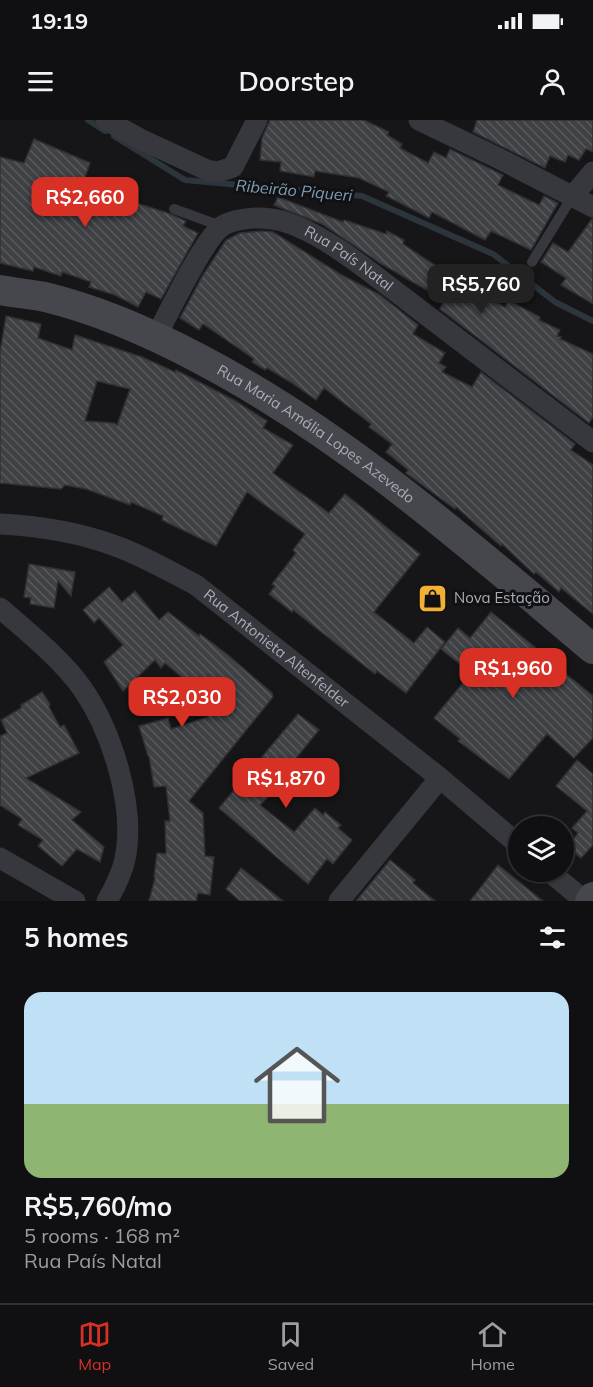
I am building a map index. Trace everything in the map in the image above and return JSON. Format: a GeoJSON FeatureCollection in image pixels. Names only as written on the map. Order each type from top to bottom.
{"type":"FeatureCollection","features":[{"type":"Feature","properties":{"kind":"main road","name":"Rua Maria Amália Lopes Azevedo"},"geometry":{"type":"LineString","coordinates":[[0,291],[44,297],[94,312],[156,337],[243,383],[324,434],[484,557],[593,649]]}},
{"type":"Feature","properties":{"kind":"main road"},"geometry":{"type":"LineString","coordinates":[[590,901],[593,897]]}},
{"type":"Feature","properties":{"kind":"street"},"geometry":{"type":"LineString","coordinates":[[106,120],[140,139],[207,170],[218,172],[233,167],[257,120]]}},
{"type":"Feature","properties":{"kind":"street"},"geometry":{"type":"LineString","coordinates":[[419,120],[593,207]]}},
{"type":"Feature","properties":{"kind":"street"},"geometry":{"type":"LineString","coordinates":[[572,196],[593,172]]}},
{"type":"Feature","properties":{"kind":"street","name":"Rua País Natal"},"geometry":{"type":"LineString","coordinates":[[221,226],[232,222],[281,220],[313,235],[368,270],[593,442]]}},
{"type":"Feature","properties":{"kind":"street"},"geometry":{"type":"LineString","coordinates":[[156,337],[192,268],[221,226]]}},
{"type":"Feature","properties":{"kind":"street","name":"Rua Antonieta Altenfelder"},"geometry":{"type":"LineString","coordinates":[[0,524],[74,533],[114,545],[152,561],[196,585],[440,778],[508,836]]}},
{"type":"Feature","properties":{"kind":"street"},"geometry":{"type":"LineString","coordinates":[[0,608],[38,640],[81,687],[103,723],[121,777],[127,821],[125,859],[107,901]]}},
{"type":"Feature","properties":{"kind":"street"},"geometry":{"type":"LineString","coordinates":[[339,901],[440,778]]}},
{"type":"Feature","properties":{"kind":"street"},"geometry":{"type":"LineString","coordinates":[[0,858],[75,901]]}},
{"type":"Feature","properties":{"kind":"street"},"geometry":{"type":"LineString","coordinates":[[562,882],[585,901]]}},
{"type":"Feature","properties":{"kind":"lane"},"geometry":{"type":"LineString","coordinates":[[532,262],[572,196]]}},
{"type":"Feature","properties":{"kind":"lane"},"geometry":{"type":"LineString","coordinates":[[174,209],[221,226]]}},
{"type":"Feature","properties":{"kind":"building"},"geometry":{"type":"Polygon","coordinates":[[[270,120],[364,120],[389,132],[387,135],[402,144],[400,148],[428,163],[434,152],[446,158],[450,149],[503,175],[498,185],[539,205],[544,196],[558,203],[531,250],[491,231],[485,240],[432,212],[429,218],[386,196],[389,192],[359,178],[315,171],[314,177],[280,171],[281,162],[260,160],[262,138],[270,120]]]}},
{"type":"Feature","properties":{"kind":"building"},"geometry":{"type":"Polygon","coordinates":[[[477,120],[593,120],[593,152],[586,149],[579,160],[568,155],[565,162],[550,156],[545,168],[473,132],[477,120]]]}},
{"type":"Feature","properties":{"kind":"building"},"geometry":{"type":"Polygon","coordinates":[[[34,139],[90,163],[82,186],[168,213],[186,221],[183,226],[198,233],[161,299],[146,292],[138,307],[115,295],[89,287],[91,282],[62,272],[61,276],[34,267],[33,271],[0,263],[0,157],[24,163],[34,139]]]}},
{"type":"Feature","properties":{"kind":"building"},"geometry":{"type":"Polygon","coordinates":[[[278,197],[343,222],[344,220],[386,234],[387,231],[404,240],[403,244],[433,264],[452,274],[456,265],[469,272],[463,285],[505,307],[508,300],[540,317],[539,320],[560,330],[557,336],[561,337],[560,339],[593,354],[593,417],[589,423],[440,309],[444,300],[380,263],[322,224],[274,205],[278,197]]]}},
{"type":"Feature","properties":{"kind":"building"},"geometry":{"type":"Polygon","coordinates":[[[592,219],[593,304],[561,285],[566,278],[541,262],[553,243],[568,252],[592,219]]]}},
{"type":"Feature","properties":{"kind":"building"},"geometry":{"type":"Polygon","coordinates":[[[273,232],[340,274],[380,295],[418,325],[413,334],[445,353],[439,363],[446,367],[442,372],[472,387],[481,372],[575,444],[571,450],[593,465],[593,614],[561,588],[559,592],[536,572],[534,574],[502,544],[501,546],[456,507],[455,509],[406,473],[408,470],[386,452],[392,444],[369,427],[371,424],[324,388],[316,400],[267,368],[265,370],[252,362],[254,359],[203,324],[199,330],[180,318],[203,275],[226,240],[240,233],[273,232]]]}},
{"type":"Feature","properties":{"kind":"building"},"geometry":{"type":"Polygon","coordinates":[[[6,316],[41,324],[38,338],[72,350],[75,335],[142,357],[175,372],[176,370],[234,400],[267,421],[263,428],[293,445],[273,473],[329,513],[345,494],[420,554],[374,612],[414,643],[427,627],[445,642],[406,693],[377,671],[375,674],[293,610],[292,612],[269,594],[275,586],[272,584],[296,553],[293,550],[305,534],[247,492],[216,546],[162,520],[163,516],[131,502],[130,505],[86,489],[65,485],[61,489],[0,483],[0,352],[6,316]],[[97,381],[85,421],[117,425],[130,389],[97,381]]]}},
{"type":"Feature","properties":{"kind":"building"},"geometry":{"type":"Polygon","coordinates":[[[29,564],[75,572],[71,596],[58,581],[54,608],[30,604],[31,598],[24,597],[29,564]]]}},
{"type":"Feature","properties":{"kind":"building"},"geometry":{"type":"Polygon","coordinates":[[[109,587],[122,602],[135,591],[159,620],[168,612],[228,655],[272,693],[273,697],[189,801],[203,813],[205,856],[214,857],[210,895],[198,893],[196,901],[149,901],[155,878],[157,853],[166,854],[165,821],[170,821],[166,786],[154,787],[149,756],[139,726],[168,718],[171,729],[208,717],[206,698],[165,663],[161,668],[155,660],[123,691],[104,662],[123,645],[99,618],[94,623],[83,610],[109,587]]]}},
{"type":"Feature","properties":{"kind":"building"},"geometry":{"type":"Polygon","coordinates":[[[491,612],[593,696],[593,738],[574,758],[547,734],[509,779],[458,741],[460,739],[434,718],[471,673],[441,649],[458,628],[470,638],[491,612]]]}},
{"type":"Feature","properties":{"kind":"building"},"geometry":{"type":"Polygon","coordinates":[[[42,692],[60,727],[64,725],[79,753],[26,778],[81,812],[72,820],[104,847],[100,862],[77,849],[62,866],[38,846],[43,840],[18,825],[22,819],[0,805],[0,736],[7,733],[1,720],[42,692]]]}},
{"type":"Feature","properties":{"kind":"building"},"geometry":{"type":"Polygon","coordinates":[[[298,714],[319,730],[260,805],[294,832],[315,808],[323,815],[325,812],[341,825],[338,828],[352,840],[333,864],[327,859],[308,884],[219,808],[298,714]]]}},
{"type":"Feature","properties":{"kind":"building"},"geometry":{"type":"Polygon","coordinates":[[[577,760],[593,774],[593,845],[581,858],[574,852],[574,839],[578,833],[574,830],[574,826],[587,811],[556,786],[577,760]]]}},
{"type":"Feature","properties":{"kind":"building"},"geometry":{"type":"Polygon","coordinates":[[[390,860],[415,880],[413,883],[435,901],[356,901],[390,860]]]}},
{"type":"Feature","properties":{"kind":"building"},"geometry":{"type":"Polygon","coordinates":[[[498,865],[508,873],[508,882],[519,882],[543,901],[470,901],[498,865]]]}},
{"type":"Feature","properties":{"kind":"building"},"geometry":{"type":"Polygon","coordinates":[[[241,868],[283,901],[240,901],[226,889],[241,868]]]}},
{"type":"Feature","properties":{"kind":"waterway","name":"Ribeirão Piqueri"},"geometry":{"type":"LineString","coordinates":[[88,120],[105,131]]}},
{"type":"Feature","properties":{"kind":"waterway","name":"Ribeirão Piqueri"},"geometry":{"type":"LineString","coordinates":[[114,136],[185,180],[362,196],[493,254],[555,302],[593,321]]}},
{"type":"Feature","properties":{"kind":"place","name":"Nova Estação"},"geometry":{"type":"Point","coordinates":[433,598]}}]}
